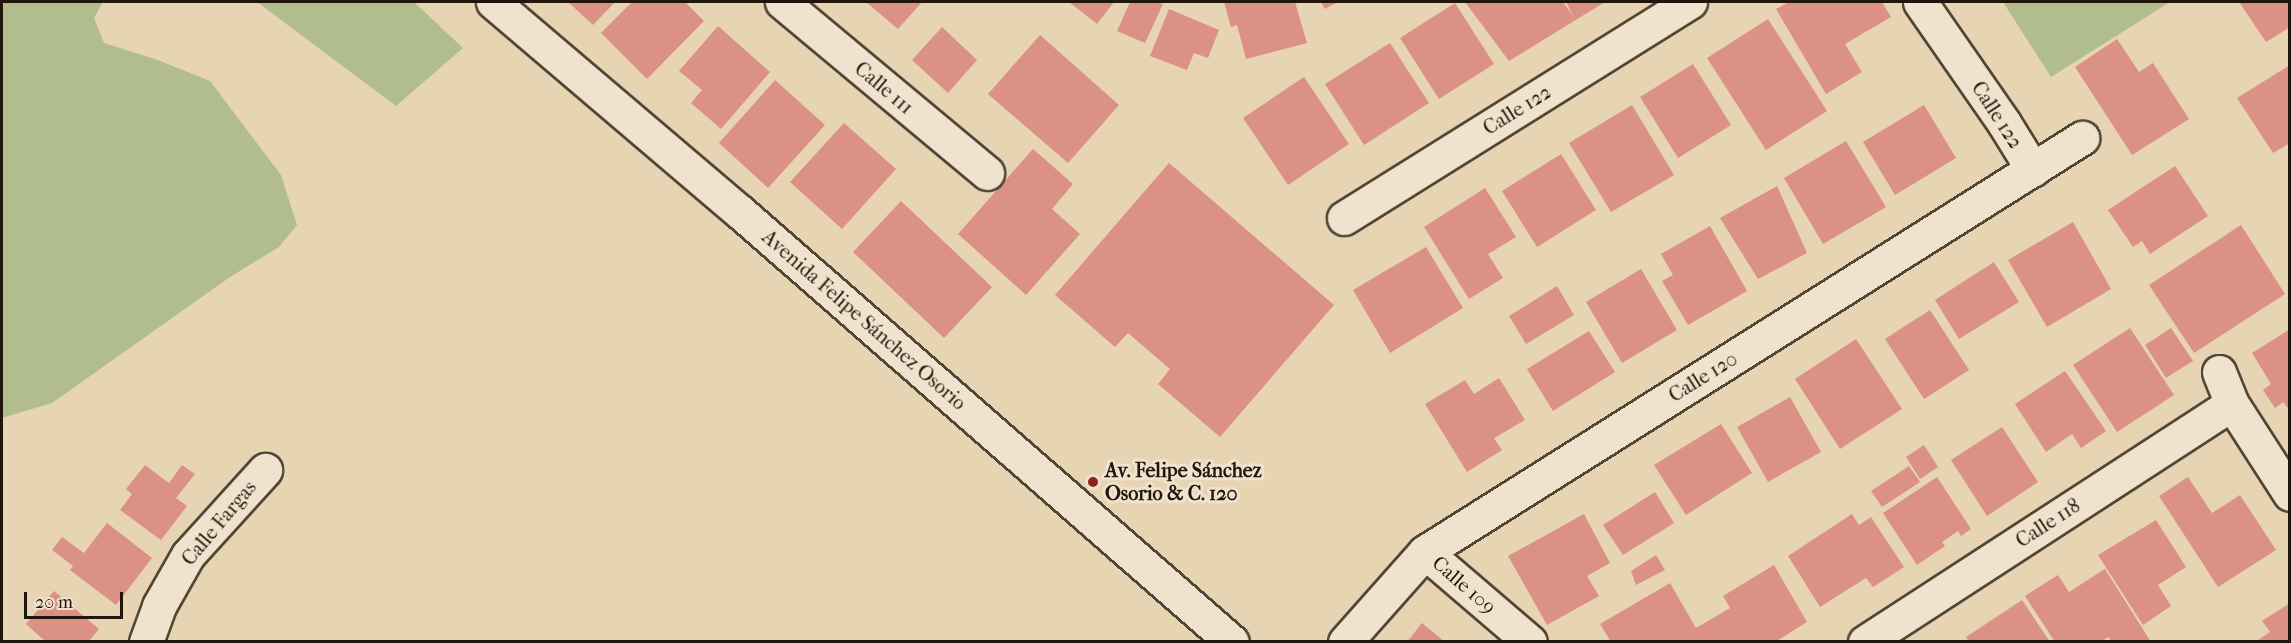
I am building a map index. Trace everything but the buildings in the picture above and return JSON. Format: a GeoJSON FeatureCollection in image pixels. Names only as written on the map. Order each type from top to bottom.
{"type":"FeatureCollection","features":[{"type":"Feature","properties":{"kind":"street","name":"Avenida Felipe Sánchez Osorio"},"geometry":{"type":"LineString","coordinates":[[493,2],[740,212],[1232,642]]}},
{"type":"Feature","properties":{"kind":"street","name":"Calle 111"},"geometry":{"type":"LineString","coordinates":[[782,2],[987,173]]}},
{"type":"Feature","properties":{"kind":"street","name":"Calle 122"},"geometry":{"type":"LineString","coordinates":[[1344,218],[1690,2]]}},
{"type":"Feature","properties":{"kind":"street","name":"Calle 122"},"geometry":{"type":"LineString","coordinates":[[1920,2],[2004,123],[2033,170]]}},
{"type":"Feature","properties":{"kind":"street","name":"Calle 120"},"geometry":{"type":"LineString","coordinates":[[1345,642],[1425,552],[2082,138]]}},
{"type":"Feature","properties":{"kind":"street"},"geometry":{"type":"LineString","coordinates":[[2218,372],[2232,404],[2289,494]]}},
{"type":"Feature","properties":{"kind":"street","name":"Calle 118"},"geometry":{"type":"LineString","coordinates":[[1865,642],[2232,404]]}},
{"type":"Feature","properties":{"kind":"street","name":"Calle Fargas"},"geometry":{"type":"LineString","coordinates":[[146,642],[159,606],[188,555],[264,470]]}},
{"type":"Feature","properties":{"kind":"street","name":"Calle 109"},"geometry":{"type":"LineString","coordinates":[[1425,552],[1530,642]]}},
{"type":"Feature","properties":{"kind":"green space"},"geometry":{"type":"Polygon","coordinates":[[[2,2],[103,2],[94,18],[104,43],[158,60],[210,81],[281,175],[297,225],[279,247],[230,277],[52,403],[2,418],[2,2]]]}},
{"type":"Feature","properties":{"kind":"green space"},"geometry":{"type":"Polygon","coordinates":[[[257,2],[414,2],[463,48],[396,106],[257,2]]]}},
{"type":"Feature","properties":{"kind":"green space"},"geometry":{"type":"Polygon","coordinates":[[[2003,2],[2170,2],[2051,77],[2003,2]]]}},
{"type":"Feature","properties":{"kind":"place","name":"Av. Felipe Sánchez Osorio & C. 120"},"geometry":{"type":"Point","coordinates":[1093,482]}}]}
